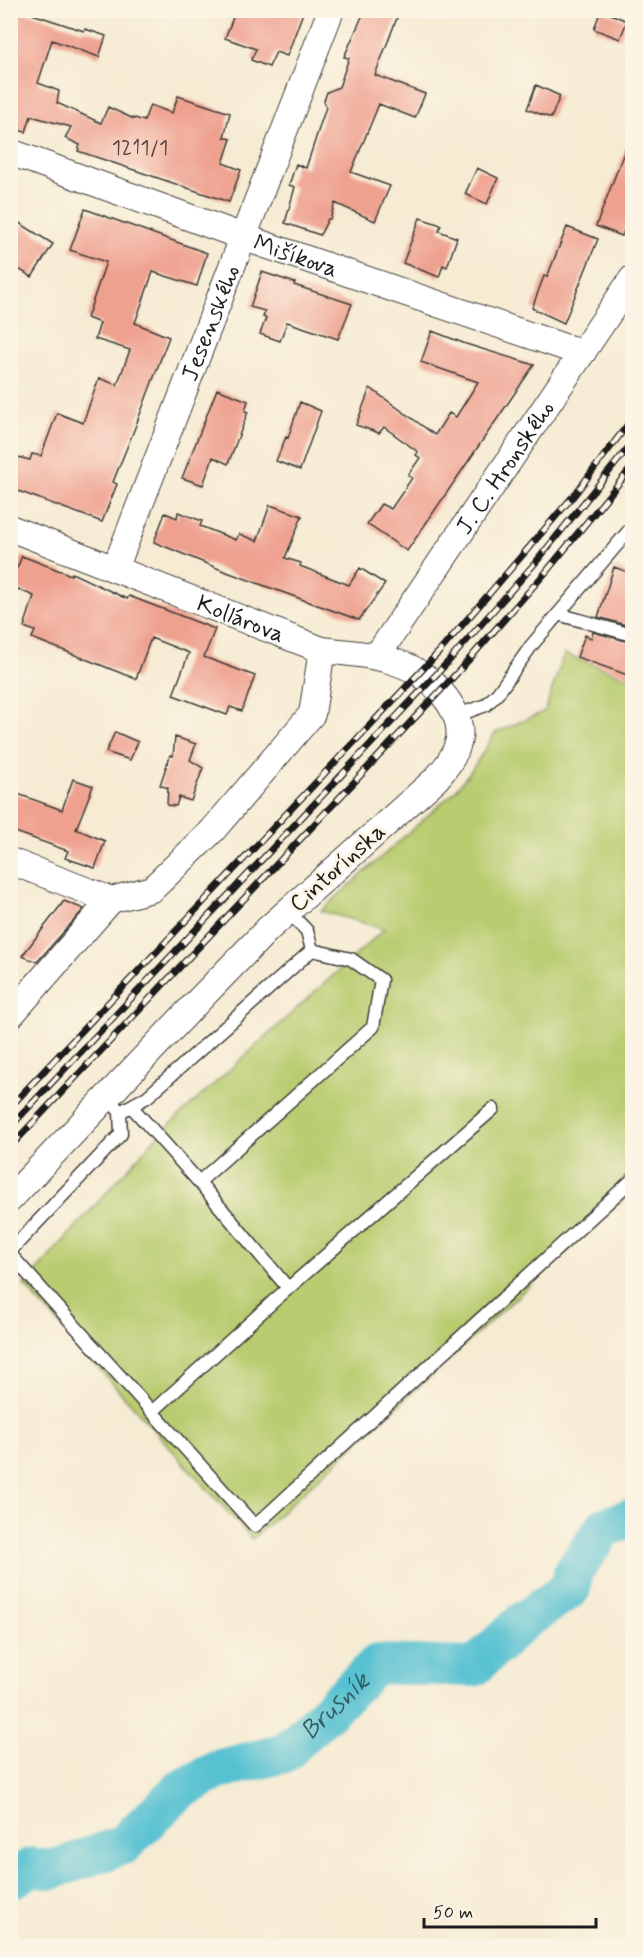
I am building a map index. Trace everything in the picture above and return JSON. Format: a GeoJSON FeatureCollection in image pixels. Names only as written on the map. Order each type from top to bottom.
{"type":"FeatureCollection","features":[{"type":"Feature","properties":{"kind":"street","name":"Jesenského"},"geometry":{"type":"LineString","coordinates":[[115,569],[332,10]]}},
{"type":"Feature","properties":{"kind":"street","name":"Mišíkova"},"geometry":{"type":"LineString","coordinates":[[10,152],[244,237],[583,352]]}},
{"type":"Feature","properties":{"kind":"street","name":"J. C. Hronského"},"geometry":{"type":"LineString","coordinates":[[376,656],[633,279]]}},
{"type":"Feature","properties":{"kind":"street","name":"Kollárova"},"geometry":{"type":"LineString","coordinates":[[10,528],[322,650],[376,656],[401,664],[435,686],[458,716]]}},
{"type":"Feature","properties":{"kind":"street"},"geometry":{"type":"LineString","coordinates":[[10,1016],[111,900],[152,889],[212,831],[312,714],[322,650]]}},
{"type":"Feature","properties":{"kind":"street","name":"Cintorínska"},"geometry":{"type":"LineString","coordinates":[[10,1198],[119,1105],[222,975],[288,911],[436,779],[454,755],[458,741],[458,716]]}},
{"type":"Feature","properties":{"kind":"street"},"geometry":{"type":"LineString","coordinates":[[10,861],[111,900]]}},
{"type":"Feature","properties":{"kind":"lane"},"geometry":{"type":"LineString","coordinates":[[458,716],[486,705],[498,693],[531,646],[630,533]]}},
{"type":"Feature","properties":{"kind":"lane"},"geometry":{"type":"LineString","coordinates":[[558,614],[633,635]]}},
{"type":"Feature","properties":{"kind":"lane"},"geometry":{"type":"LineString","coordinates":[[288,911],[307,931],[312,950]]}},
{"type":"Feature","properties":{"kind":"lane"},"geometry":{"type":"LineString","coordinates":[[119,1105],[147,1097],[312,950]]}},
{"type":"Feature","properties":{"kind":"lane"},"geometry":{"type":"LineString","coordinates":[[199,1182],[373,1027],[381,980],[351,959],[312,950]]}},
{"type":"Feature","properties":{"kind":"lane"},"geometry":{"type":"LineString","coordinates":[[119,1105],[199,1182],[288,1288]]}},
{"type":"Feature","properties":{"kind":"lane"},"geometry":{"type":"LineString","coordinates":[[119,1105],[121,1134],[10,1253],[255,1526],[633,1180]]}},
{"type":"Feature","properties":{"kind":"lane"},"geometry":{"type":"LineString","coordinates":[[153,1411],[288,1288],[493,1109]]}},
{"type":"Feature","properties":{"kind":"green space"},"geometry":{"type":"Polygon","coordinates":[[[564,654],[632,679],[632,1192],[252,1539],[24,1285],[156,1137],[384,929],[321,911],[455,791],[495,733],[545,711],[564,654]]]}},
{"type":"Feature","properties":{"kind":"building"},"geometry":{"type":"Polygon","coordinates":[[[20,10],[106,36],[99,57],[52,40],[38,83],[59,91],[57,103],[101,123],[108,107],[144,121],[150,105],[172,113],[178,96],[230,113],[224,137],[231,139],[223,163],[241,170],[229,202],[78,151],[80,145],[65,138],[71,127],[31,116],[26,132],[10,128],[10,35],[20,10]]]}},
{"type":"Feature","properties":{"kind":"building"},"geometry":{"type":"Polygon","coordinates":[[[236,10],[304,10],[287,56],[276,52],[269,67],[251,60],[256,49],[225,38],[236,10]]]}},
{"type":"Feature","properties":{"kind":"building"},"geometry":{"type":"Polygon","coordinates":[[[365,10],[400,10],[375,75],[425,94],[415,118],[379,104],[351,172],[390,186],[375,221],[335,203],[330,219],[320,235],[285,223],[295,187],[289,185],[296,164],[306,168],[326,107],[324,101],[327,92],[339,87],[349,58],[344,57],[365,10]]]}},
{"type":"Feature","properties":{"kind":"building"},"geometry":{"type":"Polygon","coordinates":[[[601,10],[627,21],[620,39],[594,29],[601,10]]]}},
{"type":"Feature","properties":{"kind":"building"},"geometry":{"type":"Polygon","coordinates":[[[536,85],[560,96],[551,118],[527,109],[536,85]]]}},
{"type":"Feature","properties":{"kind":"building"},"geometry":{"type":"Polygon","coordinates":[[[631,134],[633,135],[633,220],[629,219],[622,236],[596,226],[631,134]]]}},
{"type":"Feature","properties":{"kind":"building"},"geometry":{"type":"Polygon","coordinates":[[[477,168],[498,178],[487,204],[465,194],[477,168]]]}},
{"type":"Feature","properties":{"kind":"building"},"geometry":{"type":"Polygon","coordinates":[[[85,209],[207,253],[197,286],[153,272],[135,323],[169,337],[113,482],[117,484],[102,522],[10,488],[10,455],[30,460],[32,454],[41,456],[57,413],[83,423],[99,378],[117,385],[130,350],[95,339],[100,323],[87,318],[106,262],[70,250],[85,209]]]}},
{"type":"Feature","properties":{"kind":"building"},"geometry":{"type":"Polygon","coordinates":[[[10,217],[53,244],[32,277],[10,264],[10,217]]]}},
{"type":"Feature","properties":{"kind":"building"},"geometry":{"type":"Polygon","coordinates":[[[420,218],[441,225],[439,231],[457,238],[447,267],[443,265],[439,277],[403,263],[420,218]]]}},
{"type":"Feature","properties":{"kind":"building"},"geometry":{"type":"Polygon","coordinates":[[[567,227],[598,239],[564,323],[532,308],[567,227]]]}},
{"type":"Feature","properties":{"kind":"building"},"geometry":{"type":"Polygon","coordinates":[[[262,272],[352,304],[338,339],[287,322],[280,341],[260,334],[266,318],[263,317],[265,311],[250,307],[262,272]]]}},
{"type":"Feature","properties":{"kind":"building"},"geometry":{"type":"Polygon","coordinates":[[[432,331],[534,365],[407,551],[367,524],[381,504],[391,509],[412,478],[408,475],[420,458],[416,455],[418,452],[384,427],[379,433],[356,425],[370,388],[435,435],[449,413],[456,417],[478,382],[421,362],[432,331]]]}},
{"type":"Feature","properties":{"kind":"building"},"geometry":{"type":"Polygon","coordinates":[[[217,389],[248,401],[245,411],[248,412],[228,464],[213,457],[203,485],[182,478],[217,389]]]}},
{"type":"Feature","properties":{"kind":"building"},"geometry":{"type":"Polygon","coordinates":[[[300,402],[321,411],[300,470],[276,461],[286,437],[288,438],[300,402]]]}},
{"type":"Feature","properties":{"kind":"building"},"geometry":{"type":"Polygon","coordinates":[[[270,505],[302,516],[285,558],[349,585],[360,568],[385,584],[359,620],[224,571],[154,542],[165,513],[177,518],[178,512],[202,521],[200,526],[236,540],[239,534],[257,541],[270,505]]]}},
{"type":"Feature","properties":{"kind":"building"},"geometry":{"type":"Polygon","coordinates":[[[22,556],[71,575],[72,573],[127,599],[129,596],[215,629],[204,657],[255,676],[242,711],[230,707],[227,715],[173,695],[189,653],[151,638],[136,679],[32,638],[35,631],[24,627],[34,596],[10,586],[10,566],[17,568],[22,556]]]}},
{"type":"Feature","properties":{"kind":"building"},"geometry":{"type":"Polygon","coordinates":[[[614,567],[633,574],[633,627],[598,617],[614,567]]]}},
{"type":"Feature","properties":{"kind":"building"},"geometry":{"type":"Polygon","coordinates":[[[593,632],[633,643],[633,677],[577,657],[585,635],[591,638],[593,632]]]}},
{"type":"Feature","properties":{"kind":"building"},"geometry":{"type":"Polygon","coordinates":[[[115,732],[138,742],[130,760],[106,752],[115,732]]]}},
{"type":"Feature","properties":{"kind":"building"},"geometry":{"type":"Polygon","coordinates":[[[175,737],[196,744],[190,760],[203,768],[191,801],[179,797],[176,806],[167,805],[168,788],[160,785],[170,755],[173,756],[175,737]]]}},
{"type":"Feature","properties":{"kind":"building"},"geometry":{"type":"Polygon","coordinates":[[[73,779],[93,786],[76,829],[105,841],[95,868],[65,858],[68,851],[10,830],[10,791],[62,810],[73,779]]]}},
{"type":"Feature","properties":{"kind":"building"},"geometry":{"type":"Polygon","coordinates":[[[64,901],[84,909],[37,962],[22,956],[64,901]]]}},
{"type":"Feature","properties":{"kind":"waterway","name":"Brusník"},"geometry":{"type":"LineString","coordinates":[[10,1880],[32,1867],[52,1870],[123,1845],[180,1790],[220,1769],[285,1753],[377,1664],[474,1667],[521,1623],[571,1588],[573,1572],[605,1527],[632,1518]]}},
{"type":"Feature","properties":{"kind":"railway"},"geometry":{"type":"LineString","coordinates":[[10,1107],[439,652],[575,494],[632,419]]}},
{"type":"Feature","properties":{"kind":"railway"},"geometry":{"type":"LineString","coordinates":[[10,1127],[447,663],[536,562],[632,443]]}},
{"type":"Feature","properties":{"kind":"railway"},"geometry":{"type":"LineString","coordinates":[[10,1147],[457,673],[546,572],[632,467]]}}]}
